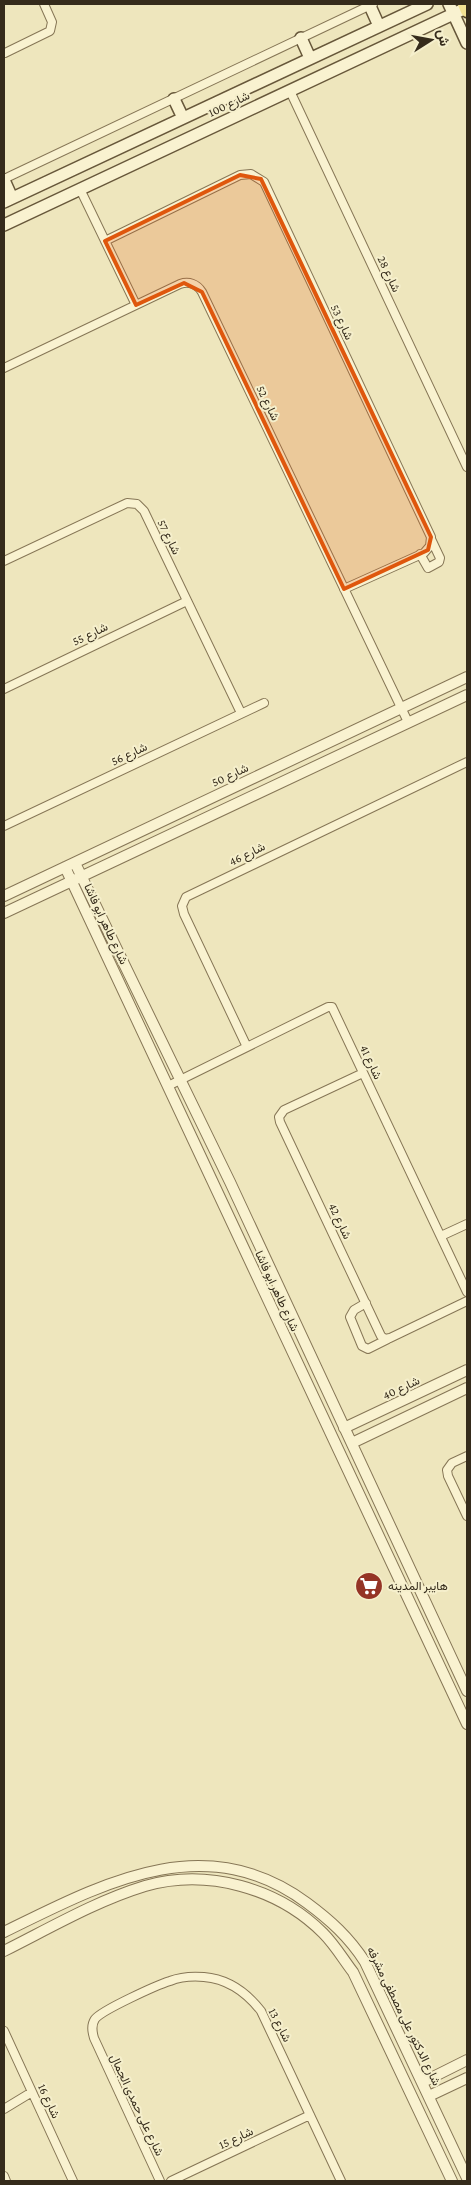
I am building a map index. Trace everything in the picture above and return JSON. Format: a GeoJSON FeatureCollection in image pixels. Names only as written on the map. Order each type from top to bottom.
{"type":"FeatureCollection","features":[{"type":"Feature","properties":{"kind":"main road","name":"شارع 100"},"geometry":{"type":"LineString","coordinates":[[8,200],[426,4]]}},
{"type":"Feature","properties":{"kind":"main road"},"geometry":{"type":"LineString","coordinates":[[372,5],[379,26]]}},
{"type":"Feature","properties":{"kind":"main road","name":"شارع 100"},"geometry":{"type":"LineString","coordinates":[[4,225],[290,91],[451,9],[466,8]]}},
{"type":"Feature","properties":{"kind":"main road"},"geometry":{"type":"LineString","coordinates":[[451,9],[467,43]]}},
{"type":"Feature","properties":{"kind":"main road"},"geometry":{"type":"LineString","coordinates":[[301,38],[310,58]]}},
{"type":"Feature","properties":{"kind":"main road"},"geometry":{"type":"LineString","coordinates":[[174,98],[182,118]]}},
{"type":"Feature","properties":{"kind":"main road"},"geometry":{"type":"LineString","coordinates":[[121,147],[130,165]]}},
{"type":"Feature","properties":{"kind":"main road"},"geometry":{"type":"LineString","coordinates":[[4,179],[8,200]]}},
{"type":"Feature","properties":{"kind":"street"},"geometry":{"type":"LineString","coordinates":[[5,53],[50,31],[52,22],[44,4]]}},
{"type":"Feature","properties":{"kind":"street"},"geometry":{"type":"LineString","coordinates":[[4,179],[372,5]]}},
{"type":"Feature","properties":{"kind":"street","name":"شارع 28"},"geometry":{"type":"LineString","coordinates":[[290,91],[467,467]]}},
{"type":"Feature","properties":{"kind":"street","name":"شارع 53"},"geometry":{"type":"LineString","coordinates":[[105,241],[240,175],[251,174],[261,179],[431,537]]}},
{"type":"Feature","properties":{"kind":"street"},"geometry":{"type":"LineString","coordinates":[[80,189],[136,305]]}},
{"type":"Feature","properties":{"kind":"street","name":"شارع 52"},"geometry":{"type":"LineString","coordinates":[[4,368],[184,283],[192,284],[200,289],[408,722]]}},
{"type":"Feature","properties":{"kind":"street","name":"شارع 57"},"geometry":{"type":"LineString","coordinates":[[4,561],[110,510],[132,502],[141,507],[241,713]]}},
{"type":"Feature","properties":{"kind":"street"},"geometry":{"type":"LineString","coordinates":[[344,589],[420,554],[430,546],[431,537]]}},
{"type":"Feature","properties":{"kind":"street"},"geometry":{"type":"LineString","coordinates":[[420,554],[428,568],[439,562],[440,558],[431,537]]}},
{"type":"Feature","properties":{"kind":"street","name":"شارع 55"},"geometry":{"type":"LineString","coordinates":[[4,688],[187,601]]}},
{"type":"Feature","properties":{"kind":"street","name":"شارع 50"},"geometry":{"type":"LineString","coordinates":[[4,896],[467,677]]}},
{"type":"Feature","properties":{"kind":"street"},"geometry":{"type":"LineString","coordinates":[[4,913],[467,695]]}},
{"type":"Feature","properties":{"kind":"street","name":"شارع 56"},"geometry":{"type":"LineString","coordinates":[[4,826],[264,703]]}},
{"type":"Feature","properties":{"kind":"street","name":"شارع 46"},"geometry":{"type":"LineString","coordinates":[[246,1047],[184,914],[182,906],[186,898],[467,762]]}},
{"type":"Feature","properties":{"kind":"street","name":"شارع طاهر ابو فاشا"},"geometry":{"type":"LineString","coordinates":[[70,865],[168,1086],[467,1724]]}},
{"type":"Feature","properties":{"kind":"street","name":"شارع طاهر ابو فاشا"},"geometry":{"type":"LineString","coordinates":[[76,878],[180,1080],[467,1691]]}},
{"type":"Feature","properties":{"kind":"street","name":"شارع 41"},"geometry":{"type":"LineString","coordinates":[[168,1086],[330,1007],[467,1292]]}},
{"type":"Feature","properties":{"kind":"street","name":"شارع 42"},"geometry":{"type":"LineString","coordinates":[[363,1073],[284,1110],[279,1116],[381,1336],[390,1338]]}},
{"type":"Feature","properties":{"kind":"street"},"geometry":{"type":"LineString","coordinates":[[441,1236],[467,1224]]}},
{"type":"Feature","properties":{"kind":"street"},"geometry":{"type":"LineString","coordinates":[[366,1303],[354,1310],[350,1317],[362,1346],[368,1349],[467,1301]]}},
{"type":"Feature","properties":{"kind":"street","name":"شارع 40"},"geometry":{"type":"LineString","coordinates":[[344,1428],[467,1370]]}},
{"type":"Feature","properties":{"kind":"street"},"geometry":{"type":"LineString","coordinates":[[352,1443],[467,1388]]}},
{"type":"Feature","properties":{"kind":"street"},"geometry":{"type":"LineString","coordinates":[[467,1456],[452,1463],[447,1470],[467,1516]]}},
{"type":"Feature","properties":{"kind":"street","name":"شارع الدكتور على مصطفى مشرفه"},"geometry":{"type":"LineString","coordinates":[[4,1932],[84,1893],[144,1872],[191,1865],[214,1866],[240,1871],[282,1887],[298,1896],[338,1926],[354,1944],[365,1962],[423,2082],[467,2178]]}},
{"type":"Feature","properties":{"kind":"street"},"geometry":{"type":"LineString","coordinates":[[4,1950],[104,1901],[146,1886],[186,1879],[213,1880],[238,1885],[261,1892],[284,1903],[323,1933],[339,1952],[352,1972],[452,2181]]}},
{"type":"Feature","properties":{"kind":"street","name":"شارع 13"},"geometry":{"type":"LineString","coordinates":[[94,2038],[92,2026],[98,2015],[169,1981],[192,1976],[215,1979],[226,1983],[246,1995],[261,2011],[341,2181]]}},
{"type":"Feature","properties":{"kind":"street","name":"شارع 16"},"geometry":{"type":"LineString","coordinates":[[4,2031],[6,2043],[32,2092],[73,2181]]}},
{"type":"Feature","properties":{"kind":"street","name":"شارع على حمدى الجمال"},"geometry":{"type":"LineString","coordinates":[[94,2038],[160,2181]]}},
{"type":"Feature","properties":{"kind":"street"},"geometry":{"type":"LineString","coordinates":[[390,2049],[403,2043]]}},
{"type":"Feature","properties":{"kind":"street"},"geometry":{"type":"LineString","coordinates":[[423,2082],[467,2060]]}},
{"type":"Feature","properties":{"kind":"street"},"geometry":{"type":"LineString","coordinates":[[429,2096],[467,2078]]}},
{"type":"Feature","properties":{"kind":"street"},"geometry":{"type":"LineString","coordinates":[[4,2109],[32,2092]]}},
{"type":"Feature","properties":{"kind":"street","name":"شارع 15"},"geometry":{"type":"LineString","coordinates":[[171,2181],[310,2115]]}},
{"type":"Feature","properties":{"kind":"street"},"geometry":{"type":"LineString","coordinates":[[4,2176],[6,2181]]}},
{"type":"Feature","properties":{"kind":"highlighted area"},"geometry":{"type":"Polygon","coordinates":[[[240,175],[261,179],[431,537],[428,550],[344,589],[202,292],[184,283],[136,305],[105,241],[240,175]]]}},
{"type":"Feature","properties":{"kind":"place","name":"هايبر المدينه"},"geometry":{"type":"Point","coordinates":[369,1586]}}]}
